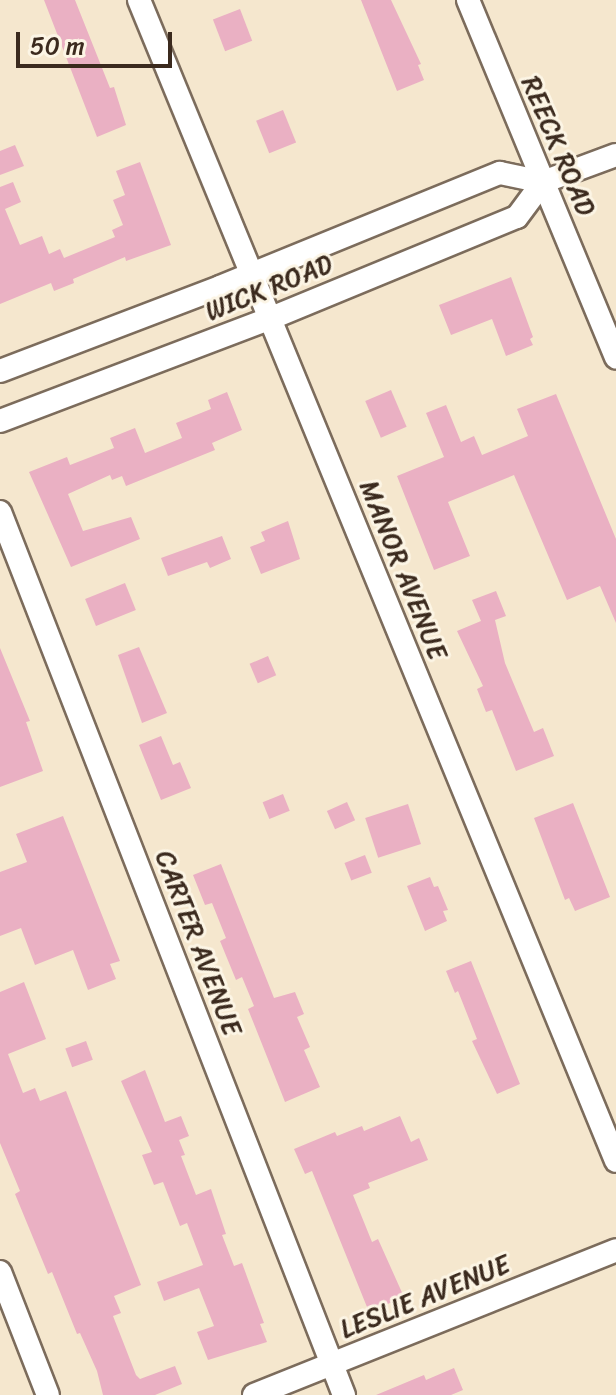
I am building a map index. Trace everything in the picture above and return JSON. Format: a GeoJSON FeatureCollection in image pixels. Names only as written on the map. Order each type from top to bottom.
{"type":"FeatureCollection","features":[{"type":"Feature","properties":{"kind":"street","name":"MANOR AVENUE"},"geometry":{"type":"LineString","coordinates":[[139,0],[616,1161]]}},
{"type":"Feature","properties":{"kind":"street","name":"REECK ROAD"},"geometry":{"type":"LineString","coordinates":[[468,0],[616,358]]}},
{"type":"Feature","properties":{"kind":"street"},"geometry":{"type":"LineString","coordinates":[[543,182],[616,155]]}},
{"type":"Feature","properties":{"kind":"street","name":"WICK ROAD"},"geometry":{"type":"LineString","coordinates":[[0,371],[250,275],[500,173],[543,182],[517,217],[269,319],[0,421]]}},
{"type":"Feature","properties":{"kind":"street","name":"CARTER AVENUE"},"geometry":{"type":"LineString","coordinates":[[0,512],[344,1395]]}},
{"type":"Feature","properties":{"kind":"street","name":"LESLIE AVENUE"},"geometry":{"type":"LineString","coordinates":[[254,1395],[616,1250]]}},
{"type":"Feature","properties":{"kind":"street"},"geometry":{"type":"LineString","coordinates":[[0,1272],[48,1395]]}},
{"type":"Feature","properties":{"kind":"building"},"geometry":{"type":"Polygon","coordinates":[[[44,0],[75,0],[110,88],[114,87],[126,125],[97,137],[44,0]]]}},
{"type":"Feature","properties":{"kind":"building"},"geometry":{"type":"Polygon","coordinates":[[[361,0],[391,0],[421,64],[418,65],[424,80],[397,91],[361,0]]]}},
{"type":"Feature","properties":{"kind":"building"},"geometry":{"type":"Polygon","coordinates":[[[240,9],[252,41],[225,51],[213,19],[240,9]]]}},
{"type":"Feature","properties":{"kind":"building"},"geometry":{"type":"Polygon","coordinates":[[[283,110],[296,142],[269,153],[256,121],[283,110]]]}},
{"type":"Feature","properties":{"kind":"building"},"geometry":{"type":"Polygon","coordinates":[[[15,145],[24,166],[0,175],[0,151],[15,145]]]}},
{"type":"Feature","properties":{"kind":"building"},"geometry":{"type":"Polygon","coordinates":[[[140,162],[171,245],[126,261],[125,257],[73,279],[74,283],[54,291],[51,283],[0,304],[0,187],[13,182],[21,202],[5,209],[20,245],[42,236],[49,254],[60,249],[64,258],[115,237],[112,230],[123,225],[113,200],[125,195],[116,171],[140,162]]]}},
{"type":"Feature","properties":{"kind":"building"},"geometry":{"type":"Polygon","coordinates":[[[511,277],[533,337],[530,339],[533,345],[506,356],[492,319],[451,335],[439,305],[511,277]]]}},
{"type":"Feature","properties":{"kind":"building"},"geometry":{"type":"Polygon","coordinates":[[[391,390],[407,427],[381,438],[365,401],[391,390]]]}},
{"type":"Feature","properties":{"kind":"building"},"geometry":{"type":"Polygon","coordinates":[[[227,392],[242,430],[212,443],[215,450],[126,486],[122,476],[112,480],[110,475],[68,494],[83,531],[131,517],[140,539],[71,567],[29,472],[67,457],[70,465],[114,448],[110,438],[135,428],[145,453],[182,438],[176,423],[211,409],[208,400],[227,392]]]}},
{"type":"Feature","properties":{"kind":"building"},"geometry":{"type":"Polygon","coordinates":[[[556,394],[616,539],[616,623],[600,586],[567,600],[514,475],[448,502],[470,556],[434,570],[397,476],[444,457],[426,413],[446,405],[461,442],[474,436],[482,455],[528,436],[517,409],[556,394]]]}},
{"type":"Feature","properties":{"kind":"building"},"geometry":{"type":"Polygon","coordinates":[[[288,521],[300,559],[261,574],[250,547],[265,541],[261,532],[288,521]]]}},
{"type":"Feature","properties":{"kind":"building"},"geometry":{"type":"Polygon","coordinates":[[[222,536],[231,559],[210,568],[207,562],[168,576],[161,558],[222,536]]]}},
{"type":"Feature","properties":{"kind":"building"},"geometry":{"type":"Polygon","coordinates":[[[125,583],[136,610],[96,626],[85,599],[125,583]]]}},
{"type":"Feature","properties":{"kind":"building"},"geometry":{"type":"Polygon","coordinates":[[[496,591],[506,616],[495,620],[505,663],[534,732],[543,728],[554,756],[516,771],[492,710],[486,712],[477,689],[483,686],[457,631],[481,621],[472,600],[496,591]]]}},
{"type":"Feature","properties":{"kind":"building"},"geometry":{"type":"Polygon","coordinates":[[[139,647],[167,713],[142,723],[118,655],[139,647]]]}},
{"type":"Feature","properties":{"kind":"building"},"geometry":{"type":"Polygon","coordinates":[[[0,648],[30,721],[26,722],[43,771],[0,787],[0,648]]]}},
{"type":"Feature","properties":{"kind":"building"},"geometry":{"type":"Polygon","coordinates":[[[268,656],[276,675],[258,683],[250,664],[268,656]]]}},
{"type":"Feature","properties":{"kind":"building"},"geometry":{"type":"Polygon","coordinates":[[[161,736],[173,765],[180,762],[191,788],[161,800],[139,745],[161,736]]]}},
{"type":"Feature","properties":{"kind":"building"},"geometry":{"type":"Polygon","coordinates":[[[283,794],[290,811],[269,819],[263,802],[283,794]]]}},
{"type":"Feature","properties":{"kind":"building"},"geometry":{"type":"Polygon","coordinates":[[[347,802],[355,820],[335,829],[327,811],[347,802]]]}},
{"type":"Feature","properties":{"kind":"building"},"geometry":{"type":"Polygon","coordinates":[[[573,803],[610,897],[575,911],[569,898],[565,900],[534,818],[573,803]]]}},
{"type":"Feature","properties":{"kind":"building"},"geometry":{"type":"Polygon","coordinates":[[[408,804],[421,844],[378,858],[365,818],[408,804]]]}},
{"type":"Feature","properties":{"kind":"building"},"geometry":{"type":"Polygon","coordinates":[[[63,816],[120,961],[110,964],[116,979],[88,990],[73,950],[35,965],[21,928],[0,936],[0,872],[27,862],[16,834],[63,816]]]}},
{"type":"Feature","properties":{"kind":"building"},"geometry":{"type":"Polygon","coordinates":[[[365,855],[372,873],[351,881],[344,863],[365,855]]]}},
{"type":"Feature","properties":{"kind":"building"},"geometry":{"type":"Polygon","coordinates":[[[221,864],[274,998],[295,992],[304,1014],[297,1017],[310,1047],[304,1050],[320,1087],[285,1102],[248,1009],[254,1006],[242,977],[236,980],[220,941],[226,938],[212,903],[205,905],[193,875],[221,864]]]}},
{"type":"Feature","properties":{"kind":"building"},"geometry":{"type":"Polygon","coordinates":[[[430,877],[434,887],[438,886],[448,910],[443,911],[447,921],[425,931],[407,886],[430,877]]]}},
{"type":"Feature","properties":{"kind":"building"},"geometry":{"type":"Polygon","coordinates":[[[471,961],[520,1084],[497,1094],[472,1041],[477,1039],[458,991],[455,993],[446,971],[471,961]]]}},
{"type":"Feature","properties":{"kind":"building"},"geometry":{"type":"Polygon","coordinates":[[[24,982],[46,1039],[8,1054],[23,1093],[35,1088],[40,1101],[66,1091],[141,1285],[114,1296],[121,1313],[113,1316],[136,1375],[140,1379],[175,1366],[182,1384],[155,1395],[103,1395],[97,1371],[80,1333],[77,1334],[52,1272],[48,1274],[15,1194],[20,1191],[0,1143],[0,992],[24,982]]]}},
{"type":"Feature","properties":{"kind":"building"},"geometry":{"type":"Polygon","coordinates":[[[86,1041],[93,1060],[72,1067],[65,1049],[86,1041]]]}},
{"type":"Feature","properties":{"kind":"building"},"geometry":{"type":"Polygon","coordinates":[[[145,1070],[165,1122],[181,1116],[189,1136],[179,1140],[185,1155],[181,1156],[196,1195],[211,1189],[226,1234],[222,1235],[234,1266],[242,1263],[264,1323],[260,1324],[267,1342],[208,1360],[197,1332],[214,1326],[199,1288],[164,1301],[157,1282],[203,1265],[187,1223],[180,1226],[163,1182],[154,1185],[142,1155],[152,1152],[121,1081],[145,1070]]]}},
{"type":"Feature","properties":{"kind":"building"},"geometry":{"type":"Polygon","coordinates":[[[400,1116],[411,1142],[419,1138],[428,1160],[368,1183],[370,1188],[353,1195],[372,1242],[378,1239],[404,1297],[369,1312],[312,1171],[305,1174],[294,1149],[335,1132],[337,1136],[362,1126],[364,1131],[400,1116]]]}},
{"type":"Feature","properties":{"kind":"building"},"geometry":{"type":"Polygon","coordinates":[[[454,1368],[463,1390],[451,1395],[376,1395],[424,1375],[426,1380],[454,1368]]]}}]}
